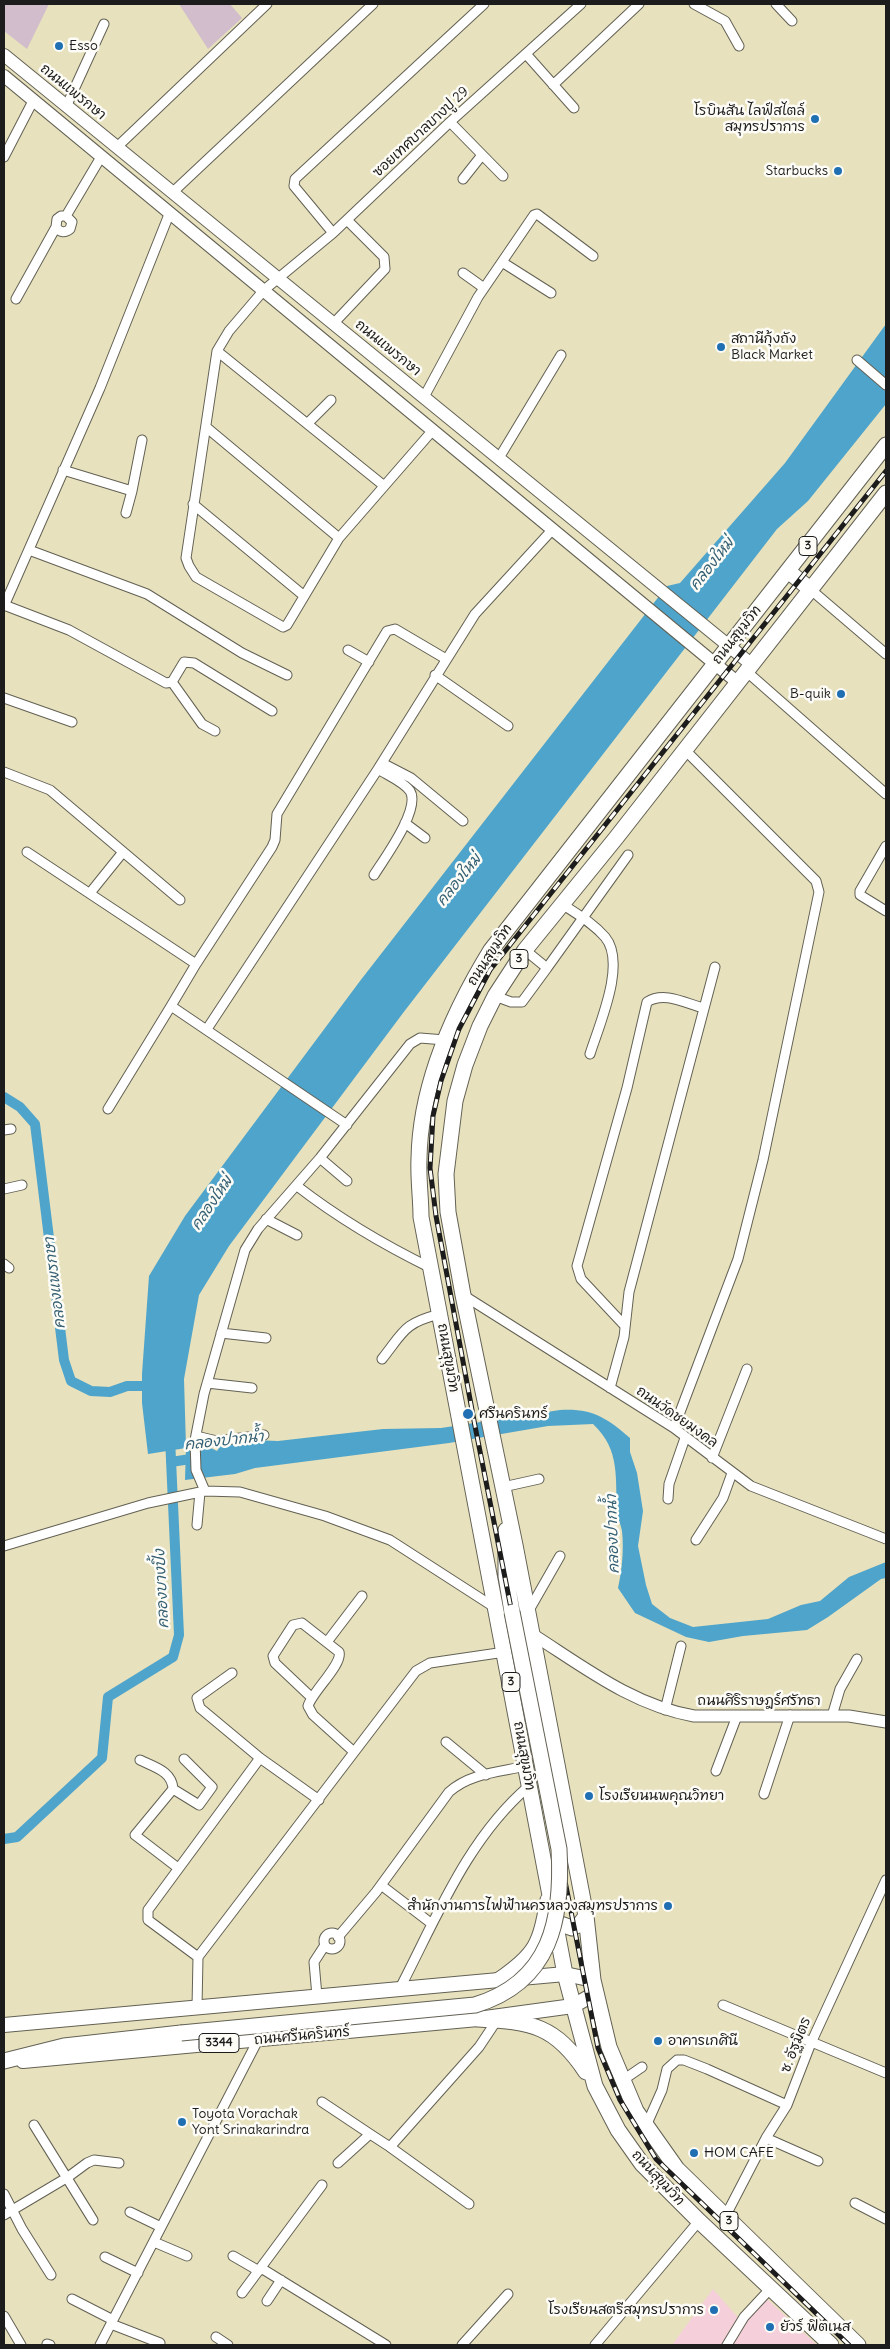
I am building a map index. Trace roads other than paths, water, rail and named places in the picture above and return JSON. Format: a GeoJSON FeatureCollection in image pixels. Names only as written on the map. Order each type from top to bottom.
{"type":"FeatureCollection","features":[{"type":"Feature","properties":{"kind":"highway","name":"ถนนสุขุมวิท"},"geometry":{"type":"LineString","coordinates":[[830,2345],[699,2221],[630,2148],[607,2111],[595,2086],[565,1974],[529,1786],[422,1217],[419,1158],[423,1119],[445,1040],[472,981],[491,950],[886,445]]}},
{"type":"Feature","properties":{"kind":"highway","name":"ถนนสุขุมวิท"},"geometry":{"type":"LineString","coordinates":[[858,2345],[725,2218],[677,2169],[636,2111],[609,2047],[595,1986],[586,1916],[532,1634],[520,1612],[505,1557],[507,1506],[463,1294],[448,1212],[446,1174],[455,1101],[465,1065],[480,1026],[495,996],[525,950],[886,493]]}},
{"type":"Feature","properties":{"kind":"highway"},"geometry":{"type":"LineString","coordinates":[[788,571],[810,589]]}},
{"type":"Feature","properties":{"kind":"highway"},"geometry":{"type":"LineString","coordinates":[[4,2062],[64,2046],[475,2005],[492,2000],[504,1993],[536,1964],[550,1938],[559,1903],[561,1884],[559,1849],[520,1612]]}},
{"type":"Feature","properties":{"kind":"highway"},"geometry":{"type":"LineString","coordinates":[[499,1980],[526,1960],[535,1949],[542,1936],[550,1891]]}},
{"type":"Feature","properties":{"kind":"highway"},"geometry":{"type":"LineString","coordinates":[[555,1922],[572,1928],[580,1924],[586,1916]]}},
{"type":"Feature","properties":{"kind":"highway"},"geometry":{"type":"LineString","coordinates":[[478,2019],[532,2025],[549,2032],[575,2055],[595,2086]]}},
{"type":"Feature","properties":{"kind":"highway"},"geometry":{"type":"LineString","coordinates":[[595,2086],[597,2076],[604,2070],[618,2072],[623,2080]]}},
{"type":"Feature","properties":{"kind":"main road","name":"ถนนแพรกษา"},"geometry":{"type":"LineString","coordinates":[[4,55],[708,628],[728,645],[745,672]]}},
{"type":"Feature","properties":{"kind":"main road"},"geometry":{"type":"LineString","coordinates":[[4,76],[715,663],[745,672]]}},
{"type":"Feature","properties":{"kind":"main road"},"geometry":{"type":"LineString","coordinates":[[4,2025],[565,1974],[595,1986]]}},
{"type":"Feature","properties":{"kind":"main road"},"geometry":{"type":"LineString","coordinates":[[434,2024],[445,2016],[450,2004],[446,1993],[437,1986]]}},
{"type":"Feature","properties":{"kind":"main road","name":"ถนนศรีนครินทร์"},"geometry":{"type":"LineString","coordinates":[[4,2062],[478,2019],[573,2006],[595,1986]]}},
{"type":"Feature","properties":{"kind":"street"},"geometry":{"type":"LineString","coordinates":[[116,147],[267,4]]}},
{"type":"Feature","properties":{"kind":"street"},"geometry":{"type":"LineString","coordinates":[[173,192],[373,4]]}},
{"type":"Feature","properties":{"kind":"street"},"geometry":{"type":"LineString","coordinates":[[333,233],[294,186],[295,179],[484,4]]}},
{"type":"Feature","properties":{"kind":"street","name":"ซอยเทศบาลบางปู 29"},"geometry":{"type":"LineString","coordinates":[[218,351],[229,331],[264,290],[333,233],[450,122],[581,4]]}},
{"type":"Feature","properties":{"kind":"street"},"geometry":{"type":"LineString","coordinates":[[553,85],[639,4]]}},
{"type":"Feature","properties":{"kind":"street"},"geometry":{"type":"LineString","coordinates":[[776,4],[792,20]]}},
{"type":"Feature","properties":{"kind":"street"},"geometry":{"type":"LineString","coordinates":[[696,6],[725,20],[739,46]]}},
{"type":"Feature","properties":{"kind":"street"},"geometry":{"type":"LineString","coordinates":[[66,107],[104,24]]}},
{"type":"Feature","properties":{"kind":"street"},"geometry":{"type":"LineString","coordinates":[[526,54],[574,108]]}},
{"type":"Feature","properties":{"kind":"street"},"geometry":{"type":"LineString","coordinates":[[4,157],[33,101]]}},
{"type":"Feature","properties":{"kind":"street"},"geometry":{"type":"LineString","coordinates":[[450,122],[503,176]]}},
{"type":"Feature","properties":{"kind":"street"},"geometry":{"type":"LineString","coordinates":[[463,179],[482,155]]}},
{"type":"Feature","properties":{"kind":"street"},"geometry":{"type":"LineString","coordinates":[[66,216],[102,157]]}},
{"type":"Feature","properties":{"kind":"street"},"geometry":{"type":"LineString","coordinates":[[170,212],[124,332],[4,606],[69,630],[166,683],[172,682],[184,662],[188,661],[272,712]]}},
{"type":"Feature","properties":{"kind":"street"},"geometry":{"type":"LineString","coordinates":[[424,397],[484,288],[531,218],[537,214],[593,256]]}},
{"type":"Feature","properties":{"kind":"street"},"geometry":{"type":"LineString","coordinates":[[16,299],[56,227],[58,217],[66,216]]}},
{"type":"Feature","properties":{"kind":"street"},"geometry":{"type":"LineString","coordinates":[[56,227],[63,232],[70,229],[72,222],[66,216]]}},
{"type":"Feature","properties":{"kind":"street"},"geometry":{"type":"LineString","coordinates":[[334,323],[386,269],[384,257],[347,220]]}},
{"type":"Feature","properties":{"kind":"street"},"geometry":{"type":"LineString","coordinates":[[502,262],[551,293]]}},
{"type":"Feature","properties":{"kind":"street"},"geometry":{"type":"LineString","coordinates":[[463,273],[484,288]]}},
{"type":"Feature","properties":{"kind":"street"},"geometry":{"type":"LineString","coordinates":[[384,485],[218,351],[186,558],[196,577],[279,626],[287,625],[303,595],[339,538],[433,430]]}},
{"type":"Feature","properties":{"kind":"street"},"geometry":{"type":"LineString","coordinates":[[499,458],[561,355]]}},
{"type":"Feature","properties":{"kind":"street"},"geometry":{"type":"LineString","coordinates":[[857,360],[886,385]]}},
{"type":"Feature","properties":{"kind":"street"},"geometry":{"type":"LineString","coordinates":[[308,423],[331,400]]}},
{"type":"Feature","properties":{"kind":"street"},"geometry":{"type":"LineString","coordinates":[[206,427],[339,538]]}},
{"type":"Feature","properties":{"kind":"street"},"geometry":{"type":"LineString","coordinates":[[126,513],[142,440]]}},
{"type":"Feature","properties":{"kind":"street"},"geometry":{"type":"LineString","coordinates":[[63,470],[132,492]]}},
{"type":"Feature","properties":{"kind":"street"},"geometry":{"type":"LineString","coordinates":[[193,504],[303,595]]}},
{"type":"Feature","properties":{"kind":"street"},"geometry":{"type":"LineString","coordinates":[[207,1029],[380,766],[435,675],[475,614],[553,529]]}},
{"type":"Feature","properties":{"kind":"street"},"geometry":{"type":"LineString","coordinates":[[29,550],[147,594],[242,653],[287,676]]}},
{"type":"Feature","properties":{"kind":"street"},"geometry":{"type":"LineString","coordinates":[[810,589],[886,654]]}},
{"type":"Feature","properties":{"kind":"street"},"geometry":{"type":"LineString","coordinates":[[108,1109],[196,964],[272,847],[275,840],[277,814],[390,629],[395,629],[446,659]]}},
{"type":"Feature","properties":{"kind":"street"},"geometry":{"type":"LineString","coordinates":[[348,650],[369,662]]}},
{"type":"Feature","properties":{"kind":"street"},"geometry":{"type":"LineString","coordinates":[[745,672],[886,794]]}},
{"type":"Feature","properties":{"kind":"street"},"geometry":{"type":"LineString","coordinates":[[435,675],[508,726]]}},
{"type":"Feature","properties":{"kind":"street"},"geometry":{"type":"LineString","coordinates":[[172,682],[202,724],[215,731]]}},
{"type":"Feature","properties":{"kind":"street"},"geometry":{"type":"LineString","coordinates":[[4,698],[72,722]]}},
{"type":"Feature","properties":{"kind":"street"},"geometry":{"type":"LineString","coordinates":[[674,1428],[738,1259],[763,1160],[819,892],[816,881],[684,750]]}},
{"type":"Feature","properties":{"kind":"street"},"geometry":{"type":"LineString","coordinates":[[380,766],[411,778],[463,821]]}},
{"type":"Feature","properties":{"kind":"street"},"geometry":{"type":"LineString","coordinates":[[374,875],[405,823],[411,808],[411,793],[380,766]]}},
{"type":"Feature","properties":{"kind":"street"},"geometry":{"type":"LineString","coordinates":[[4,772],[50,790],[180,900]]}},
{"type":"Feature","properties":{"kind":"street"},"geometry":{"type":"LineString","coordinates":[[405,823],[425,838]]}},
{"type":"Feature","properties":{"kind":"street"},"geometry":{"type":"LineString","coordinates":[[886,846],[860,891],[860,895],[886,911]]}},
{"type":"Feature","properties":{"kind":"street"},"geometry":{"type":"LineString","coordinates":[[27,852],[196,964]]}},
{"type":"Feature","properties":{"kind":"street"},"geometry":{"type":"LineString","coordinates":[[90,893],[123,852]]}},
{"type":"Feature","properties":{"kind":"street"},"geometry":{"type":"LineString","coordinates":[[495,996],[511,1002],[522,1002],[628,855]]}},
{"type":"Feature","properties":{"kind":"street"},"geometry":{"type":"LineString","coordinates":[[562,904],[583,918],[605,938],[611,947],[614,966],[610,988],[590,1054]]}},
{"type":"Feature","properties":{"kind":"street"},"geometry":{"type":"LineString","coordinates":[[525,950],[548,968]]}},
{"type":"Feature","properties":{"kind":"street"},"geometry":{"type":"LineString","coordinates":[[610,1388],[625,1326],[629,1292],[715,967]]}},
{"type":"Feature","properties":{"kind":"street"},"geometry":{"type":"LineString","coordinates":[[625,1326],[581,1279],[577,1266],[626,1088],[647,1002],[655,997],[664,996],[703,1008]]}},
{"type":"Feature","properties":{"kind":"street"},"geometry":{"type":"LineString","coordinates":[[172,1006],[280,1078],[346,1125]]}},
{"type":"Feature","properties":{"kind":"street"},"geometry":{"type":"LineString","coordinates":[[197,1525],[200,1490],[194,1454],[196,1438],[207,1383],[245,1250],[266,1220],[297,1186],[415,1040],[420,1038],[445,1040]]}},
{"type":"Feature","properties":{"kind":"street"},"geometry":{"type":"LineString","coordinates":[[320,1158],[347,1181]]}},
{"type":"Feature","properties":{"kind":"street"},"geometry":{"type":"LineString","coordinates":[[4,1189],[22,1185]]}},
{"type":"Feature","properties":{"kind":"street"},"geometry":{"type":"LineString","coordinates":[[297,1186],[314,1199],[397,1251],[432,1268]]}},
{"type":"Feature","properties":{"kind":"street"},"geometry":{"type":"LineString","coordinates":[[266,1220],[297,1235]]}},
{"type":"Feature","properties":{"kind":"street","name":"ถนนวัดชยมงคล"},"geometry":{"type":"LineString","coordinates":[[463,1294],[674,1428],[732,1473],[764,1492],[886,1539]]}},
{"type":"Feature","properties":{"kind":"street"},"geometry":{"type":"LineString","coordinates":[[382,1359],[407,1326],[414,1321],[440,1314]]}},
{"type":"Feature","properties":{"kind":"street"},"geometry":{"type":"LineString","coordinates":[[221,1333],[266,1338]]}},
{"type":"Feature","properties":{"kind":"street"},"geometry":{"type":"LineString","coordinates":[[712,1458],[747,1369]]}},
{"type":"Feature","properties":{"kind":"street"},"geometry":{"type":"LineString","coordinates":[[207,1383],[252,1388]]}},
{"type":"Feature","properties":{"kind":"street"},"geometry":{"type":"LineString","coordinates":[[196,1438],[217,1441],[264,1435]]}},
{"type":"Feature","properties":{"kind":"street"},"geometry":{"type":"LineString","coordinates":[[668,1499],[669,1484],[685,1438]]}},
{"type":"Feature","properties":{"kind":"street"},"geometry":{"type":"LineString","coordinates":[[696,1540],[723,1498],[732,1473]]}},
{"type":"Feature","properties":{"kind":"street"},"geometry":{"type":"LineString","coordinates":[[503,1487],[539,1479]]}},
{"type":"Feature","properties":{"kind":"street"},"geometry":{"type":"LineString","coordinates":[[4,1546],[200,1490],[240,1492],[325,1516],[381,1537],[405,1550],[497,1609]]}},
{"type":"Feature","properties":{"kind":"street"},"geometry":{"type":"LineString","coordinates":[[520,1612],[560,1556]]}},
{"type":"Feature","properties":{"kind":"street"},"geometry":{"type":"LineString","coordinates":[[327,1642],[362,1596]]}},
{"type":"Feature","properties":{"kind":"street"},"geometry":{"type":"LineString","coordinates":[[312,1698],[275,1663],[273,1656],[293,1625],[298,1623],[302,1623],[339,1652],[340,1656],[308,1706],[312,1715],[354,1752]]}},
{"type":"Feature","properties":{"kind":"street","name":"ถนนศิริราษฎร์ศรัทธา"},"geometry":{"type":"LineString","coordinates":[[532,1634],[618,1690],[665,1710],[694,1716],[849,1716],[886,1722]]}},
{"type":"Feature","properties":{"kind":"street"},"geometry":{"type":"LineString","coordinates":[[665,1710],[681,1646]]}},
{"type":"Feature","properties":{"kind":"street"},"geometry":{"type":"LineString","coordinates":[[197,2007],[198,1957],[416,1672],[430,1663],[505,1652]]}},
{"type":"Feature","properties":{"kind":"street"},"geometry":{"type":"LineString","coordinates":[[832,1716],[840,1689],[857,1659]]}},
{"type":"Feature","properties":{"kind":"street"},"geometry":{"type":"LineString","coordinates":[[232,1673],[197,1698],[205,1714],[260,1758],[318,1800]]}},
{"type":"Feature","properties":{"kind":"street"},"geometry":{"type":"LineString","coordinates":[[764,1794],[790,1715]]}},
{"type":"Feature","properties":{"kind":"street"},"geometry":{"type":"LineString","coordinates":[[716,1770],[737,1716]]}},
{"type":"Feature","properties":{"kind":"street"},"geometry":{"type":"LineString","coordinates":[[446,1742],[486,1775]]}},
{"type":"Feature","properties":{"kind":"street"},"geometry":{"type":"LineString","coordinates":[[198,1957],[147,1918],[148,1910],[260,1758]]}},
{"type":"Feature","properties":{"kind":"street"},"geometry":{"type":"LineString","coordinates":[[173,1789],[199,1805],[212,1787],[184,1759]]}},
{"type":"Feature","properties":{"kind":"street"},"geometry":{"type":"LineString","coordinates":[[140,1760],[167,1773],[172,1780],[173,1789],[135,1834],[178,1868]]}},
{"type":"Feature","properties":{"kind":"street"},"geometry":{"type":"LineString","coordinates":[[317,1996],[314,1962],[325,1945],[324,1940],[327,1935],[332,1933],[338,1936],[381,1885],[449,1792],[460,1782],[526,1766]]}},
{"type":"Feature","properties":{"kind":"street"},"geometry":{"type":"LineString","coordinates":[[398,1990],[432,1924],[486,1832],[506,1808],[529,1786]]}},
{"type":"Feature","properties":{"kind":"street","name":"ซ. อัฐมิตร"},"geometry":{"type":"LineString","coordinates":[[725,2218],[766,2138],[788,2105],[811,2043],[886,1880]]}},
{"type":"Feature","properties":{"kind":"street"},"geometry":{"type":"LineString","coordinates":[[381,1885],[432,1924]]}},
{"type":"Feature","properties":{"kind":"street"},"geometry":{"type":"LineString","coordinates":[[723,2005],[886,2073]]}},
{"type":"Feature","properties":{"kind":"street"},"geometry":{"type":"LineString","coordinates":[[390,2147],[479,2047],[497,2020]]}},
{"type":"Feature","properties":{"kind":"street"},"geometry":{"type":"LineString","coordinates":[[100,2345],[258,2040]]}},
{"type":"Feature","properties":{"kind":"street"},"geometry":{"type":"LineString","coordinates":[[646,2126],[662,2090],[667,2069],[677,2060],[684,2060],[700,2066],[788,2105]]}},
{"type":"Feature","properties":{"kind":"street"},"geometry":{"type":"LineString","coordinates":[[623,2080],[642,2067]]}},
{"type":"Feature","properties":{"kind":"street"},"geometry":{"type":"LineString","coordinates":[[322,2102],[390,2147],[469,2204]]}},
{"type":"Feature","properties":{"kind":"street"},"geometry":{"type":"LineString","coordinates":[[34,2125],[94,2220]]}},
{"type":"Feature","properties":{"kind":"street"},"geometry":{"type":"LineString","coordinates":[[338,2163],[370,2134]]}},
{"type":"Feature","properties":{"kind":"street"},"geometry":{"type":"LineString","coordinates":[[766,2138],[818,2161]]}},
{"type":"Feature","properties":{"kind":"street"},"geometry":{"type":"LineString","coordinates":[[4,2215],[94,2160],[120,2163]]}},
{"type":"Feature","properties":{"kind":"street"},"geometry":{"type":"LineString","coordinates":[[242,2293],[322,2185]]}},
{"type":"Feature","properties":{"kind":"street"},"geometry":{"type":"LineString","coordinates":[[4,2194],[22,2229],[50,2275]]}},
{"type":"Feature","properties":{"kind":"street"},"geometry":{"type":"LineString","coordinates":[[854,2203],[886,2219]]}},
{"type":"Feature","properties":{"kind":"street"},"geometry":{"type":"LineString","coordinates":[[130,2212],[161,2227]]}},
{"type":"Feature","properties":{"kind":"street"},"geometry":{"type":"LineString","coordinates":[[595,2345],[699,2221]]}},
{"type":"Feature","properties":{"kind":"street"},"geometry":{"type":"LineString","coordinates":[[154,2242],[187,2256]]}},
{"type":"Feature","properties":{"kind":"street"},"geometry":{"type":"LineString","coordinates":[[233,2256],[281,2280],[386,2345]]}},
{"type":"Feature","properties":{"kind":"street"},"geometry":{"type":"LineString","coordinates":[[105,2257],[138,2273]]}},
{"type":"Feature","properties":{"kind":"street"},"geometry":{"type":"LineString","coordinates":[[267,2301],[281,2280]]}},
{"type":"Feature","properties":{"kind":"street"},"geometry":{"type":"LineString","coordinates":[[727,2345],[744,2317],[771,2288]]}},
{"type":"Feature","properties":{"kind":"street"},"geometry":{"type":"LineString","coordinates":[[462,2345],[508,2294]]}},
{"type":"Feature","properties":{"kind":"street"},"geometry":{"type":"LineString","coordinates":[[72,2299],[112,2322],[160,2343]]}},
{"type":"Feature","properties":{"kind":"street"},"geometry":{"type":"LineString","coordinates":[[4,2316],[21,2345]]}},
{"type":"Feature","properties":{"kind":"street"},"geometry":{"type":"LineString","coordinates":[[216,2337],[228,2345]]}},
{"type":"Feature","properties":{"kind":"water","name":"คลองใหม่"},"geometry":{"type":"Polygon","coordinates":[[[886,324],[886,404],[808,501],[777,529],[403,1013],[229,1246],[199,1295],[184,1379],[186,1447],[205,1445],[217,1451],[223,1442],[278,1441],[383,1429],[441,1428],[560,1410],[581,1411],[598,1416],[614,1425],[630,1438],[630,1452],[637,1473],[643,1511],[638,1546],[652,1604],[670,1618],[693,1627],[768,1619],[801,1605],[820,1601],[849,1577],[886,1562],[886,1578],[881,1579],[807,1630],[743,1636],[709,1642],[686,1637],[635,1613],[618,1588],[621,1574],[623,1538],[617,1513],[615,1466],[608,1444],[593,1424],[548,1426],[449,1443],[255,1468],[235,1474],[185,1480],[186,1448],[148,1454],[142,1403],[142,1374],[149,1276],[185,1216],[360,981],[667,586],[680,583],[785,463],[886,324]]]}},
{"type":"Feature","properties":{"kind":"waterway","name":"คลองแพรกษา"},"geometry":{"type":"LineString","coordinates":[[4,1097],[20,1107],[35,1124],[64,1360],[71,1381],[91,1391],[110,1392],[127,1386],[142,1386]]}},
{"type":"Feature","properties":{"kind":"waterway","name":"คลองบางปิ้ง"},"geometry":{"type":"LineString","coordinates":[[4,1839],[17,1837],[102,1758],[108,1697],[173,1657],[179,1635],[170,1438]]}},
{"type":"Feature","properties":{"kind":"waterway","name":"คลองปากน้ำ"},"geometry":{"type":"LineString","coordinates":[[171,1462],[197,1458]]}},
{"type":"Feature","properties":{"kind":"railway"},"geometry":{"type":"LineString","coordinates":[[849,2345],[656,2159],[620,2100],[598,2048],[475,1426],[436,1216],[430,1168],[433,1116],[441,1081],[459,1029],[490,970],[886,471]]}},
{"type":"Feature","properties":{"kind":"place","name":"Esso"},"geometry":{"type":"Point","coordinates":[59,46]}},
{"type":"Feature","properties":{"kind":"place","name":"โรบินสัน ไลฟ์สไตล์ สมุทรปราการ"},"geometry":{"type":"Point","coordinates":[815,119]}},
{"type":"Feature","properties":{"kind":"place","name":"Starbucks"},"geometry":{"type":"Point","coordinates":[838,171]}},
{"type":"Feature","properties":{"kind":"place","name":"สถานีกุ้งถัง Black Market"},"geometry":{"type":"Point","coordinates":[721,347]}},
{"type":"Feature","properties":{"kind":"place","name":"B-quik"},"geometry":{"type":"Point","coordinates":[841,694]}},
{"type":"Feature","properties":{"kind":"place","name":"ศรีนครินทร์"},"geometry":{"type":"Point","coordinates":[468,1414]}},
{"type":"Feature","properties":{"kind":"place","name":"โรงเรียนนพคุณวิทยา"},"geometry":{"type":"Point","coordinates":[589,1796]}},
{"type":"Feature","properties":{"kind":"place","name":"สำนักงานการไฟฟ้านครหลวงสมุทรปราการ"},"geometry":{"type":"Point","coordinates":[668,1906]}},
{"type":"Feature","properties":{"kind":"place","name":"อาคารเกศินี"},"geometry":{"type":"Point","coordinates":[658,2041]}},
{"type":"Feature","properties":{"kind":"place","name":"Toyota Vorachak Yont Srinakarindra"},"geometry":{"type":"Point","coordinates":[182,2122]}},
{"type":"Feature","properties":{"kind":"place","name":"HOM CAFE"},"geometry":{"type":"Point","coordinates":[694,2153]}},
{"type":"Feature","properties":{"kind":"place","name":"โรงเรียนสตรีสมุทรปราการ"},"geometry":{"type":"Point","coordinates":[714,2310]}},
{"type":"Feature","properties":{"kind":"place","name":"ยัวร์ ฟิตเนส"},"geometry":{"type":"Point","coordinates":[770,2327]}}]}
